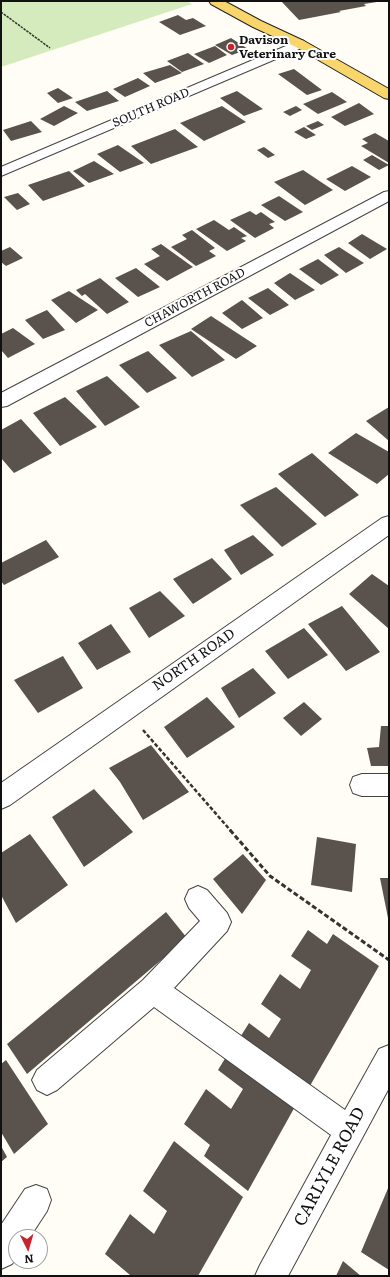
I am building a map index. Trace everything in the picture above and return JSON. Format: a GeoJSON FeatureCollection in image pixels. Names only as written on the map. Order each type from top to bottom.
{"type":"FeatureCollection","features":[{"type":"Feature","properties":{"kind":"main road"},"geometry":{"type":"LineString","coordinates":[[215,1],[268,30],[300,44],[389,95]]}},
{"type":"Feature","properties":{"kind":"main road"},"geometry":{"type":"LineString","coordinates":[[232,1],[274,24],[300,44]]}},
{"type":"Feature","properties":{"kind":"street","name":"SOUTH ROAD"},"geometry":{"type":"LineString","coordinates":[[1,172],[300,44]]}},
{"type":"Feature","properties":{"kind":"street","name":"CHAWORTH ROAD"},"geometry":{"type":"LineString","coordinates":[[1,401],[389,195]]}},
{"type":"Feature","properties":{"kind":"street","name":"NORTH ROAD"},"geometry":{"type":"LineString","coordinates":[[1,797],[389,524]]}},
{"type":"Feature","properties":{"kind":"street"},"geometry":{"type":"LineString","coordinates":[[362,785],[389,785]]}},
{"type":"Feature","properties":{"kind":"street"},"geometry":{"type":"LineString","coordinates":[[47,1080],[153,990],[218,922],[198,899]]}},
{"type":"Feature","properties":{"kind":"street"},"geometry":{"type":"LineString","coordinates":[[153,990],[350,1131]]}},
{"type":"Feature","properties":{"kind":"street","name":"CARLYLE ROAD"},"geometry":{"type":"LineString","coordinates":[[271,1276],[389,1059]]}},
{"type":"Feature","properties":{"kind":"street"},"geometry":{"type":"LineString","coordinates":[[1,1253],[36,1200]]}},
{"type":"Feature","properties":{"kind":"path"},"geometry":{"type":"LineString","coordinates":[[1,12],[50,48]]}},
{"type":"Feature","properties":{"kind":"path"},"geometry":{"type":"LineString","coordinates":[[125,709],[270,876],[389,960]]}},
{"type":"Feature","properties":{"kind":"green space"},"geometry":{"type":"Polygon","coordinates":[[[1,1],[187,1],[192,4],[1,67],[1,1]]]}},
{"type":"Feature","properties":{"kind":"building"},"geometry":{"type":"Polygon","coordinates":[[[281,1],[377,2],[364,4],[366,6],[339,11],[341,12],[299,20],[281,1]]]}},
{"type":"Feature","properties":{"kind":"building"},"geometry":{"type":"Polygon","coordinates":[[[178,15],[186,20],[193,18],[206,26],[180,35],[159,22],[178,15]]]}},
{"type":"Feature","properties":{"kind":"building","name":"Davison Veterinary Care"},"geometry":{"type":"Polygon","coordinates":[[[231,38],[248,49],[232,55],[215,45],[231,38]]]}},
{"type":"Feature","properties":{"kind":"building"},"geometry":{"type":"Polygon","coordinates":[[[215,46],[227,55],[209,63],[194,54],[215,46]]]}},
{"type":"Feature","properties":{"kind":"building"},"geometry":{"type":"Polygon","coordinates":[[[188,53],[204,64],[182,72],[167,61],[188,53]]]}},
{"type":"Feature","properties":{"kind":"building"},"geometry":{"type":"Polygon","coordinates":[[[170,65],[182,73],[155,83],[143,73],[170,65]]]}},
{"type":"Feature","properties":{"kind":"building"},"geometry":{"type":"Polygon","coordinates":[[[294,69],[322,90],[307,95],[278,74],[294,69]]]}},
{"type":"Feature","properties":{"kind":"building"},"geometry":{"type":"Polygon","coordinates":[[[138,78],[150,86],[125,97],[113,89],[138,78]]]}},
{"type":"Feature","properties":{"kind":"building"},"geometry":{"type":"Polygon","coordinates":[[[58,88],[73,98],[58,103],[47,93],[58,88]]]}},
{"type":"Feature","properties":{"kind":"building"},"geometry":{"type":"Polygon","coordinates":[[[107,91],[119,101],[87,111],[75,102],[107,91]]]}},
{"type":"Feature","properties":{"kind":"building"},"geometry":{"type":"Polygon","coordinates":[[[237,91],[263,109],[244,116],[220,98],[237,91]]]}},
{"type":"Feature","properties":{"kind":"building"},"geometry":{"type":"Polygon","coordinates":[[[332,92],[347,102],[318,114],[303,104],[332,92]]]}},
{"type":"Feature","properties":{"kind":"building"},"geometry":{"type":"Polygon","coordinates":[[[359,103],[374,114],[345,126],[331,117],[359,103]]]}},
{"type":"Feature","properties":{"kind":"building"},"geometry":{"type":"Polygon","coordinates":[[[64,106],[78,113],[54,126],[40,119],[64,106]]]}},
{"type":"Feature","properties":{"kind":"building"},"geometry":{"type":"Polygon","coordinates":[[[222,106],[246,122],[204,141],[180,123],[222,106]]]}},
{"type":"Feature","properties":{"kind":"building"},"geometry":{"type":"Polygon","coordinates":[[[296,106],[302,110],[290,116],[283,112],[296,106]]]}},
{"type":"Feature","properties":{"kind":"building"},"geometry":{"type":"Polygon","coordinates":[[[31,121],[42,132],[11,141],[3,130],[31,121]]]}},
{"type":"Feature","properties":{"kind":"building"},"geometry":{"type":"Polygon","coordinates":[[[318,121],[324,125],[312,130],[306,126],[318,121]]]}},
{"type":"Feature","properties":{"kind":"building"},"geometry":{"type":"Polygon","coordinates":[[[304,127],[316,135],[306,139],[294,132],[304,127]]]}},
{"type":"Feature","properties":{"kind":"building"},"geometry":{"type":"Polygon","coordinates":[[[175,129],[198,147],[151,164],[131,146],[175,129]]]}},
{"type":"Feature","properties":{"kind":"building"},"geometry":{"type":"Polygon","coordinates":[[[375,133],[389,141],[389,163],[361,146],[368,143],[362,139],[375,133]]]}},
{"type":"Feature","properties":{"kind":"building"},"geometry":{"type":"Polygon","coordinates":[[[118,145],[144,163],[120,172],[97,154],[118,145]]]}},
{"type":"Feature","properties":{"kind":"building"},"geometry":{"type":"Polygon","coordinates":[[[264,147],[275,155],[268,158],[257,150],[264,147]]]}},
{"type":"Feature","properties":{"kind":"building"},"geometry":{"type":"Polygon","coordinates":[[[372,155],[389,165],[379,170],[363,160],[372,155]]]}},
{"type":"Feature","properties":{"kind":"building"},"geometry":{"type":"Polygon","coordinates":[[[94,161],[114,174],[89,183],[73,171],[94,161]]]}},
{"type":"Feature","properties":{"kind":"building"},"geometry":{"type":"Polygon","coordinates":[[[352,166],[371,177],[345,191],[326,179],[352,166]]]}},
{"type":"Feature","properties":{"kind":"building"},"geometry":{"type":"Polygon","coordinates":[[[303,170],[333,190],[305,205],[274,182],[303,170]]]}},
{"type":"Feature","properties":{"kind":"building"},"geometry":{"type":"Polygon","coordinates":[[[69,171],[85,186],[43,201],[28,185],[69,171]]]}},
{"type":"Feature","properties":{"kind":"building"},"geometry":{"type":"Polygon","coordinates":[[[18,193],[30,204],[17,210],[4,197],[18,193]]]}},
{"type":"Feature","properties":{"kind":"building"},"geometry":{"type":"Polygon","coordinates":[[[279,196],[303,212],[285,221],[261,205],[279,196]]]}},
{"type":"Feature","properties":{"kind":"building"},"geometry":{"type":"Polygon","coordinates":[[[250,211],[256,215],[261,212],[275,222],[269,224],[274,228],[255,238],[230,220],[250,211]]]}},
{"type":"Feature","properties":{"kind":"building"},"geometry":{"type":"Polygon","coordinates":[[[214,220],[229,230],[234,227],[247,236],[241,238],[246,241],[227,251],[196,229],[214,220]]]}},
{"type":"Feature","properties":{"kind":"building"},"geometry":{"type":"Polygon","coordinates":[[[192,230],[215,248],[209,251],[216,256],[196,266],[171,247],[187,239],[182,235],[192,230]]]}},
{"type":"Feature","properties":{"kind":"building"},"geometry":{"type":"Polygon","coordinates":[[[362,234],[387,249],[370,259],[348,243],[362,234]]]}},
{"type":"Feature","properties":{"kind":"building"},"geometry":{"type":"Polygon","coordinates":[[[161,244],[193,267],[167,281],[144,264],[160,256],[151,249],[161,244]]]}},
{"type":"Feature","properties":{"kind":"building"},"geometry":{"type":"Polygon","coordinates":[[[10,247],[23,258],[6,266],[1,262],[1,251],[10,247]]]}},
{"type":"Feature","properties":{"kind":"building"},"geometry":{"type":"Polygon","coordinates":[[[339,247],[364,263],[346,273],[324,255],[339,247]]]}},
{"type":"Feature","properties":{"kind":"building"},"geometry":{"type":"Polygon","coordinates":[[[318,259],[339,275],[321,285],[299,269],[318,259]]]}},
{"type":"Feature","properties":{"kind":"building"},"geometry":{"type":"Polygon","coordinates":[[[136,268],[160,287],[138,297],[115,278],[136,268]]]}},
{"type":"Feature","properties":{"kind":"building"},"geometry":{"type":"Polygon","coordinates":[[[290,273],[315,290],[295,300],[274,283],[290,273]]]}},
{"type":"Feature","properties":{"kind":"building"},"geometry":{"type":"Polygon","coordinates":[[[100,278],[129,302],[107,314],[85,294],[82,296],[76,290],[100,278]]]}},
{"type":"Feature","properties":{"kind":"building"},"geometry":{"type":"Polygon","coordinates":[[[268,288],[289,305],[270,315],[248,298],[268,288]]]}},
{"type":"Feature","properties":{"kind":"building"},"geometry":{"type":"Polygon","coordinates":[[[69,291],[98,310],[76,323],[51,300],[69,291]]]}},
{"type":"Feature","properties":{"kind":"building"},"geometry":{"type":"Polygon","coordinates":[[[242,300],[263,318],[242,329],[222,313],[242,300]]]}},
{"type":"Feature","properties":{"kind":"building"},"geometry":{"type":"Polygon","coordinates":[[[47,310],[65,330],[43,339],[25,320],[47,310]]]}},
{"type":"Feature","properties":{"kind":"building"},"geometry":{"type":"Polygon","coordinates":[[[211,316],[257,346],[236,359],[191,329],[211,316]]]}},
{"type":"Feature","properties":{"kind":"building"},"geometry":{"type":"Polygon","coordinates":[[[13,328],[35,344],[8,358],[1,350],[1,334],[13,328]]]}},
{"type":"Feature","properties":{"kind":"building"},"geometry":{"type":"Polygon","coordinates":[[[191,331],[225,360],[192,377],[159,345],[191,331]]]}},
{"type":"Feature","properties":{"kind":"building"},"geometry":{"type":"Polygon","coordinates":[[[148,351],[177,378],[147,393],[119,365],[148,351]]]}},
{"type":"Feature","properties":{"kind":"building"},"geometry":{"type":"Polygon","coordinates":[[[107,376],[140,407],[105,426],[76,391],[107,376]]]}},
{"type":"Feature","properties":{"kind":"building"},"geometry":{"type":"Polygon","coordinates":[[[65,397],[97,427],[60,446],[33,413],[65,397]]]}},
{"type":"Feature","properties":{"kind":"building"},"geometry":{"type":"Polygon","coordinates":[[[389,407],[389,441],[366,421],[389,407]]]}},
{"type":"Feature","properties":{"kind":"building"},"geometry":{"type":"Polygon","coordinates":[[[21,419],[52,453],[14,473],[1,458],[1,430],[21,419]]]}},
{"type":"Feature","properties":{"kind":"building"},"geometry":{"type":"Polygon","coordinates":[[[356,433],[389,452],[389,474],[377,484],[328,453],[356,433]]]}},
{"type":"Feature","properties":{"kind":"building"},"geometry":{"type":"Polygon","coordinates":[[[312,453],[359,495],[325,517],[278,474],[312,453]]]}},
{"type":"Feature","properties":{"kind":"building"},"geometry":{"type":"Polygon","coordinates":[[[276,487],[317,524],[282,547],[240,505],[276,487]]]}},
{"type":"Feature","properties":{"kind":"building"},"geometry":{"type":"Polygon","coordinates":[[[253,535],[274,555],[241,575],[224,550],[253,535]]]}},
{"type":"Feature","properties":{"kind":"building"},"geometry":{"type":"Polygon","coordinates":[[[46,540],[59,557],[4,585],[1,581],[1,563],[46,540]]]}},
{"type":"Feature","properties":{"kind":"building"},"geometry":{"type":"Polygon","coordinates":[[[212,558],[232,579],[193,604],[173,579],[212,558]]]}},
{"type":"Feature","properties":{"kind":"building"},"geometry":{"type":"Polygon","coordinates":[[[372,574],[389,586],[389,629],[349,594],[372,574]]]}},
{"type":"Feature","properties":{"kind":"building"},"geometry":{"type":"Polygon","coordinates":[[[160,591],[185,616],[149,638],[129,608],[160,591]]]}},
{"type":"Feature","properties":{"kind":"building"},"geometry":{"type":"Polygon","coordinates":[[[342,606],[380,652],[346,671],[308,624],[342,606]]]}},
{"type":"Feature","properties":{"kind":"building"},"geometry":{"type":"Polygon","coordinates":[[[111,624],[131,652],[97,670],[78,643],[111,624]]]}},
{"type":"Feature","properties":{"kind":"building"},"geometry":{"type":"Polygon","coordinates":[[[304,628],[328,655],[288,679],[265,651],[304,628]]]}},
{"type":"Feature","properties":{"kind":"building"},"geometry":{"type":"Polygon","coordinates":[[[63,656],[83,688],[38,713],[14,680],[63,656]]]}},
{"type":"Feature","properties":{"kind":"building"},"geometry":{"type":"Polygon","coordinates":[[[253,668],[276,693],[239,718],[221,688],[253,668]]]}},
{"type":"Feature","properties":{"kind":"building"},"geometry":{"type":"Polygon","coordinates":[[[207,697],[235,727],[187,758],[164,727],[207,697]]]}},
{"type":"Feature","properties":{"kind":"building"},"geometry":{"type":"Polygon","coordinates":[[[304,702],[322,719],[301,736],[283,718],[304,702]]]}},
{"type":"Feature","properties":{"kind":"building"},"geometry":{"type":"Polygon","coordinates":[[[381,726],[389,726],[389,766],[371,766],[367,748],[379,747],[381,726]]]}},
{"type":"Feature","properties":{"kind":"building"},"geometry":{"type":"Polygon","coordinates":[[[151,745],[189,792],[143,820],[120,782],[109,768],[151,745]]]}},
{"type":"Feature","properties":{"kind":"building"},"geometry":{"type":"Polygon","coordinates":[[[94,789],[133,832],[84,867],[52,817],[94,789]]]}},
{"type":"Feature","properties":{"kind":"building"},"geometry":{"type":"Polygon","coordinates":[[[30,834],[68,885],[16,923],[1,895],[1,853],[30,834]]]}},
{"type":"Feature","properties":{"kind":"building"},"geometry":{"type":"Polygon","coordinates":[[[317,837],[356,844],[352,892],[311,885],[317,837]]]}},
{"type":"Feature","properties":{"kind":"building"},"geometry":{"type":"Polygon","coordinates":[[[243,854],[266,880],[242,914],[213,879],[243,854]]]}},
{"type":"Feature","properties":{"kind":"building"},"geometry":{"type":"Polygon","coordinates":[[[380,878],[389,878],[389,918],[388,918],[380,878]]]}},
{"type":"Feature","properties":{"kind":"building"},"geometry":{"type":"Polygon","coordinates":[[[166,912],[187,938],[27,1074],[7,1044],[166,912]]]}},
{"type":"Feature","properties":{"kind":"building"},"geometry":{"type":"Polygon","coordinates":[[[308,930],[327,944],[333,934],[379,966],[307,1091],[239,1039],[249,1023],[269,1038],[281,1019],[261,1004],[280,974],[300,989],[311,970],[291,956],[308,930]]]}},
{"type":"Feature","properties":{"kind":"building"},"geometry":{"type":"Polygon","coordinates":[[[229,1052],[297,1103],[248,1191],[204,1156],[210,1145],[184,1124],[206,1089],[231,1109],[243,1089],[218,1070],[229,1052]]]}},
{"type":"Feature","properties":{"kind":"building"},"geometry":{"type":"Polygon","coordinates":[[[6,1060],[48,1124],[14,1154],[1,1132],[1,1064],[6,1060]]]}},
{"type":"Feature","properties":{"kind":"building"},"geometry":{"type":"Polygon","coordinates":[[[174,1141],[243,1197],[198,1276],[129,1276],[130,1275],[105,1254],[130,1214],[154,1234],[167,1211],[143,1191],[174,1141]]]}},
{"type":"Feature","properties":{"kind":"building"},"geometry":{"type":"Polygon","coordinates":[[[1,1146],[7,1157],[1,1162],[1,1146]]]}},
{"type":"Feature","properties":{"kind":"building"},"geometry":{"type":"Polygon","coordinates":[[[389,1186],[389,1270],[361,1252],[389,1186]]]}},
{"type":"Feature","properties":{"kind":"building"},"geometry":{"type":"Polygon","coordinates":[[[343,1261],[361,1276],[336,1276],[343,1261]]]}},
{"type":"Feature","properties":{"kind":"place","name":"Davison Veterinary Care"},"geometry":{"type":"Point","coordinates":[231,47]}}]}
